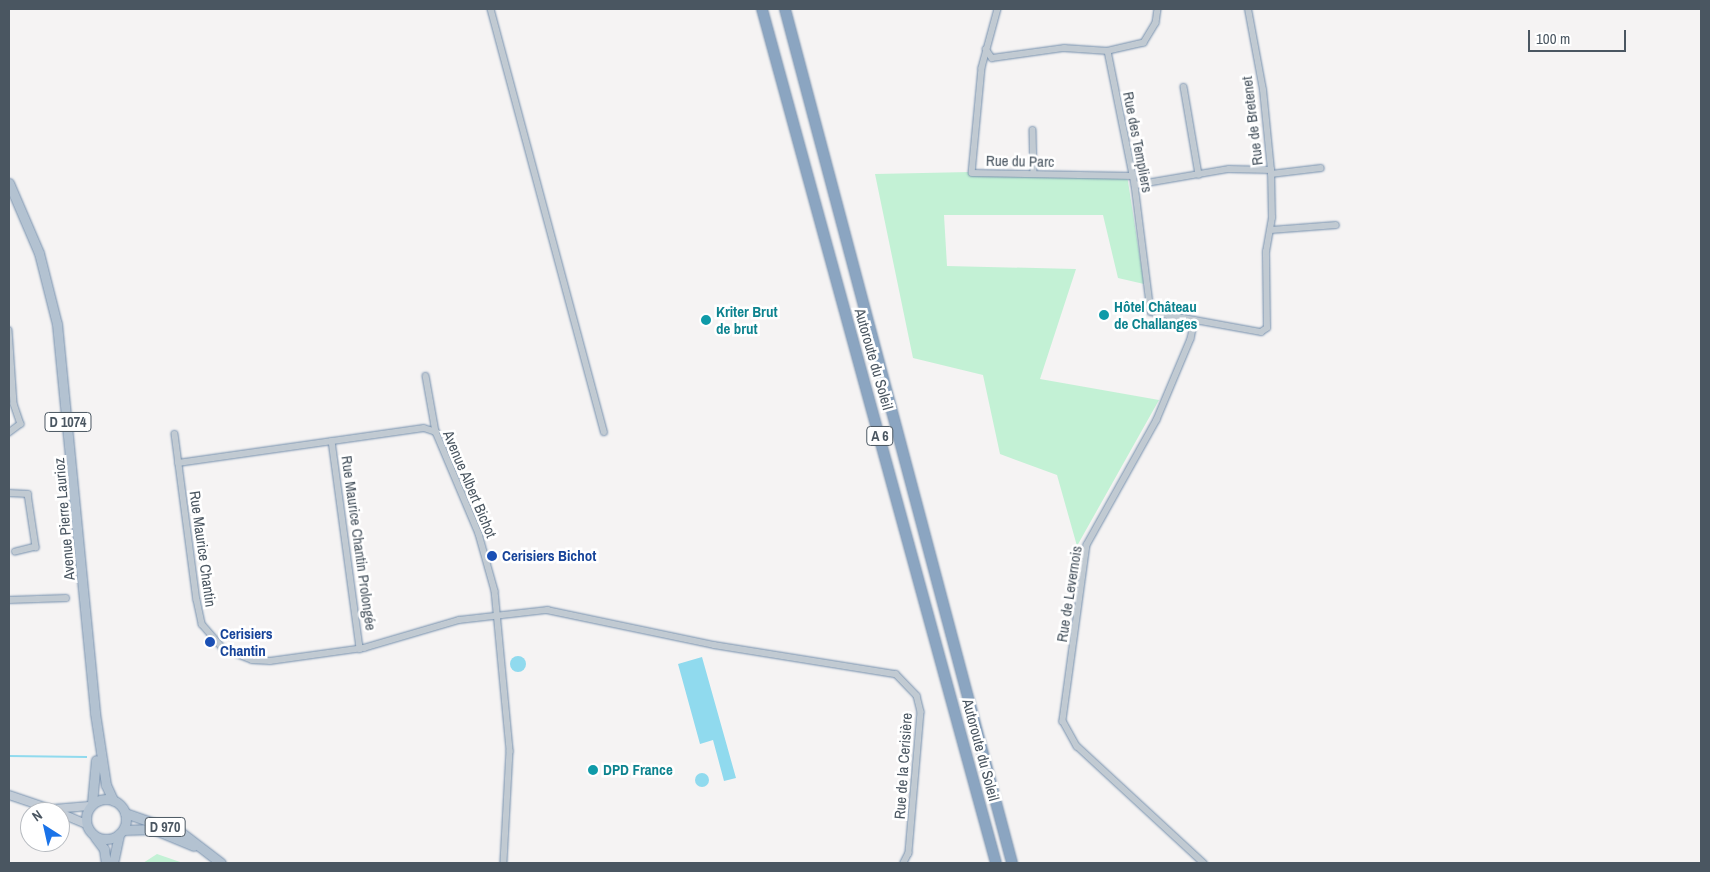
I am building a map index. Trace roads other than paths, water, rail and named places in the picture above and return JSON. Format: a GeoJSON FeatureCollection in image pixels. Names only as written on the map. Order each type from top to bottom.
{"type":"FeatureCollection","features":[{"type":"Feature","properties":{"kind":"highway","name":"Autoroute du Soleil"},"geometry":{"type":"LineString","coordinates":[[762,9],[996,863]]}},
{"type":"Feature","properties":{"kind":"highway","name":"Autoroute du Soleil"},"geometry":{"type":"LineString","coordinates":[[785,9],[1012,863]]}},
{"type":"Feature","properties":{"kind":"main road","name":"Avenue Pierre Laurioz"},"geometry":{"type":"LineString","coordinates":[[9,182],[44,268],[60,337],[95,713],[106,785],[113,800]]}},
{"type":"Feature","properties":{"kind":"main road","name":"Avenue Pierre Laurioz"},"geometry":{"type":"LineString","coordinates":[[91,805],[96,785],[95,713]]}},
{"type":"Feature","properties":{"kind":"main road"},"geometry":{"type":"LineString","coordinates":[[9,795],[30,802]]}},
{"type":"Feature","properties":{"kind":"main road"},"geometry":{"type":"LineString","coordinates":[[70,809],[91,805],[106,798],[113,800],[125,813],[113,863]]}},
{"type":"Feature","properties":{"kind":"main road"},"geometry":{"type":"LineString","coordinates":[[86,824],[91,805]]}},
{"type":"Feature","properties":{"kind":"main road","name":"D 970"},"geometry":{"type":"LineString","coordinates":[[125,813],[182,833],[221,863]]}},
{"type":"Feature","properties":{"kind":"main road"},"geometry":{"type":"LineString","coordinates":[[70,817],[86,824],[102,847],[106,863]]}},
{"type":"Feature","properties":{"kind":"main road","name":"D 970"},"geometry":{"type":"LineString","coordinates":[[121,832],[153,829],[201,849]]}},
{"type":"Feature","properties":{"kind":"main road"},"geometry":{"type":"LineString","coordinates":[[93,835],[109,839],[121,832]]}},
{"type":"Feature","properties":{"kind":"street"},"geometry":{"type":"LineString","coordinates":[[490,9],[604,432]]}},
{"type":"Feature","properties":{"kind":"street"},"geometry":{"type":"LineString","coordinates":[[998,9],[986,49],[992,58],[1064,48],[1108,51],[1144,42],[1156,24],[1158,9]]}},
{"type":"Feature","properties":{"kind":"street","name":"Rue de Bretenet"},"geometry":{"type":"LineString","coordinates":[[1195,320],[1261,332],[1267,328],[1266,252],[1271,230],[1271,172],[1262,90],[1248,9]]}},
{"type":"Feature","properties":{"kind":"street","name":"Rue du Parc"},"geometry":{"type":"LineString","coordinates":[[986,49],[972,173],[1133,176]]}},
{"type":"Feature","properties":{"kind":"street","name":"Rue des Templiers"},"geometry":{"type":"LineString","coordinates":[[1108,51],[1135,185],[1151,312],[1195,320]]}},
{"type":"Feature","properties":{"kind":"street"},"geometry":{"type":"LineString","coordinates":[[1184,87],[1200,175]]}},
{"type":"Feature","properties":{"kind":"street"},"geometry":{"type":"LineString","coordinates":[[1033,130],[1034,174]]}},
{"type":"Feature","properties":{"kind":"street"},"geometry":{"type":"LineString","coordinates":[[1135,185],[1229,169],[1271,172],[1321,168]]}},
{"type":"Feature","properties":{"kind":"street"},"geometry":{"type":"LineString","coordinates":[[1271,230],[1336,225]]}},
{"type":"Feature","properties":{"kind":"street","name":"Rue de Levernois"},"geometry":{"type":"LineString","coordinates":[[1195,320],[1191,339],[1157,420],[1088,545],[1063,702],[1063,721],[1076,746],[1140,802],[1204,863]]}},
{"type":"Feature","properties":{"kind":"street"},"geometry":{"type":"LineString","coordinates":[[9,330],[10,389],[15,412],[21,424],[9,433]]}},
{"type":"Feature","properties":{"kind":"street"},"geometry":{"type":"LineString","coordinates":[[426,376],[436,432]]}},
{"type":"Feature","properties":{"kind":"street","name":"Avenue Albert Bichot"},"geometry":{"type":"LineString","coordinates":[[178,463],[424,428],[436,432],[487,558],[497,615],[510,751],[504,863]]}},
{"type":"Feature","properties":{"kind":"street","name":"Rue Maurice Chantin"},"geometry":{"type":"LineString","coordinates":[[175,434],[196,600],[202,624],[212,639],[235,655],[252,660],[270,661],[360,649],[460,620],[497,615]]}},
{"type":"Feature","properties":{"kind":"street","name":"Rue Maurice Chantin Prolongée"},"geometry":{"type":"LineString","coordinates":[[332,441],[360,649]]}},
{"type":"Feature","properties":{"kind":"street"},"geometry":{"type":"LineString","coordinates":[[9,494],[28,494],[36,547],[16,552]]}},
{"type":"Feature","properties":{"kind":"street"},"geometry":{"type":"LineString","coordinates":[[9,600],[66,598]]}},
{"type":"Feature","properties":{"kind":"street","name":"Rue de la Cerisière"},"geometry":{"type":"LineString","coordinates":[[497,615],[547,610],[564,612],[714,645],[812,659],[896,674],[917,696],[921,712],[909,852],[904,863]]}},
{"type":"Feature","properties":{"kind":"water"},"geometry":{"type":"Polygon","coordinates":[[[518,656],[524,658],[526,664],[524,670],[518,672],[512,670],[510,664],[512,658],[518,656]]]}},
{"type":"Feature","properties":{"kind":"water"},"geometry":{"type":"Polygon","coordinates":[[[702,657],[736,778],[724,781],[713,740],[700,744],[678,664],[702,657]]]}},
{"type":"Feature","properties":{"kind":"water"},"geometry":{"type":"Polygon","coordinates":[[[9,755],[87,756],[87,758],[9,757],[9,755]]]}},
{"type":"Feature","properties":{"kind":"water"},"geometry":{"type":"Polygon","coordinates":[[[699,773],[705,773],[709,780],[705,787],[699,787],[695,783],[695,777],[699,773]]]}},
{"type":"Feature","properties":{"kind":"place","name":"Hôtel Château de Challanges"},"geometry":{"type":"Point","coordinates":[1104,315]}},
{"type":"Feature","properties":{"kind":"place","name":"Kriter Brut de brut"},"geometry":{"type":"Point","coordinates":[706,320]}},
{"type":"Feature","properties":{"kind":"place","name":"Cerisiers Bichot"},"geometry":{"type":"Point","coordinates":[492,556]}},
{"type":"Feature","properties":{"kind":"place","name":"Cerisiers Chantin"},"geometry":{"type":"Point","coordinates":[210,642]}},
{"type":"Feature","properties":{"kind":"place","name":"DPD France"},"geometry":{"type":"Point","coordinates":[593,770]}}]}
